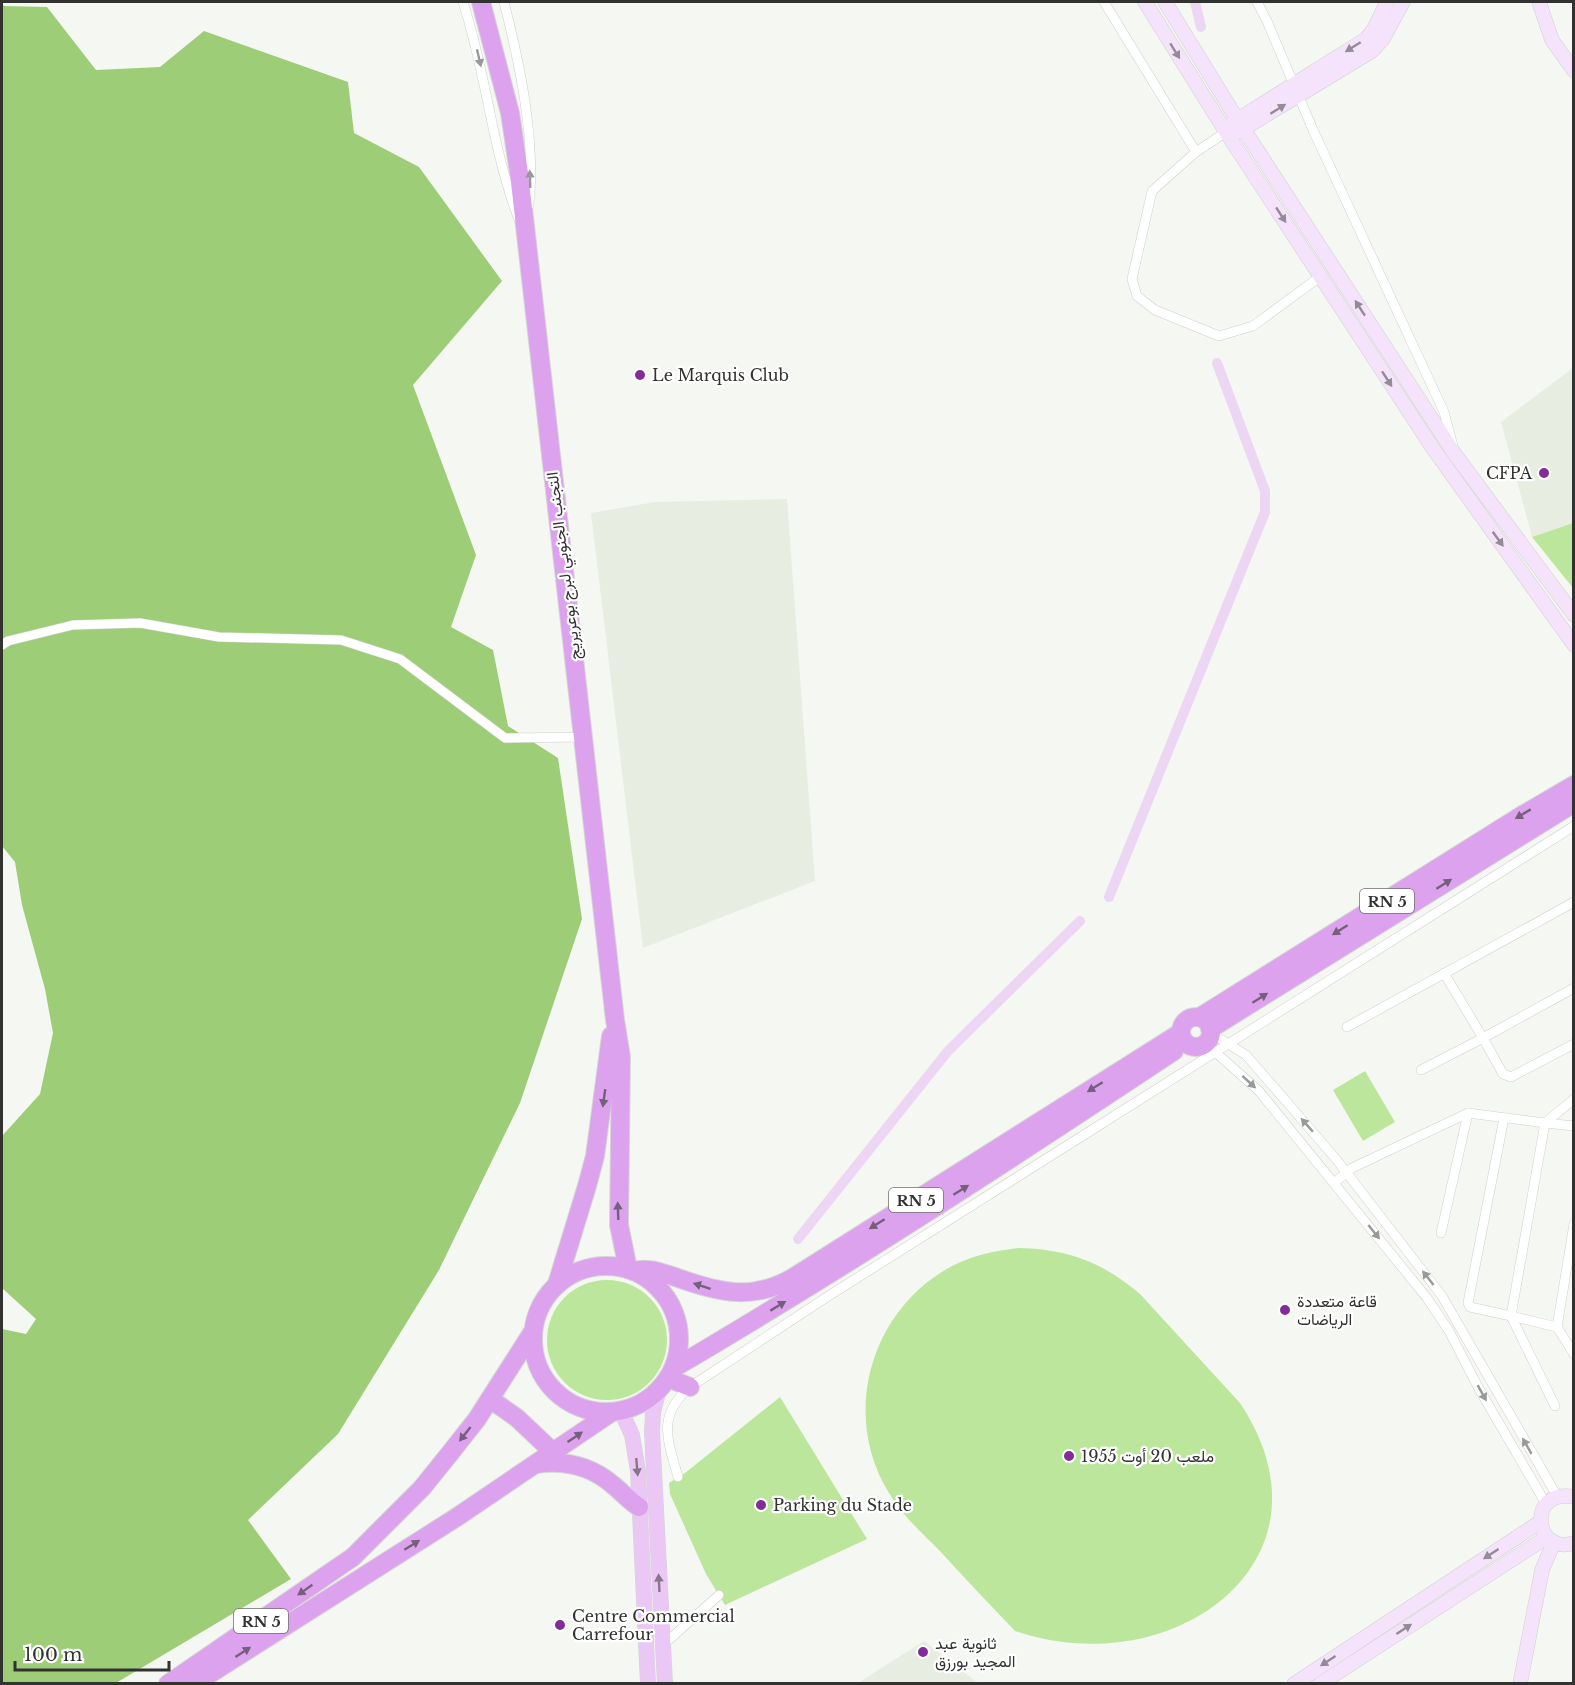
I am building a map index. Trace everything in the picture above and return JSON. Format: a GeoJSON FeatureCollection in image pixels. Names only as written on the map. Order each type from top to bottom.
{"type":"FeatureCollection","features":[{"type":"Feature","properties":{"kind":"highway","name":"التجنب الجنوبي لبرج بوعريريج"},"geometry":{"type":"LineString","coordinates":[[481,2],[510,113],[526,237],[621,1057],[619,1225],[630,1270]]}},
{"type":"Feature","properties":{"kind":"highway","name":"RN 5"},"geometry":{"type":"LineString","coordinates":[[1208,1035],[1521,816],[1574,785]]}},
{"type":"Feature","properties":{"kind":"highway","name":"RN 5"},"geometry":{"type":"LineString","coordinates":[[1208,1035],[1574,803]]}},
{"type":"Feature","properties":{"kind":"highway","name":"RN 5"},"geometry":{"type":"LineString","coordinates":[[1183,1038],[1181,1027],[1186,1019],[1208,1035]]}},
{"type":"Feature","properties":{"kind":"highway","name":"التجنب الجنوبي لبرج بوعريريج"},"geometry":{"type":"LineString","coordinates":[[557,1284],[580,1213],[595,1156],[615,1020]]}},
{"type":"Feature","properties":{"kind":"highway"},"geometry":{"type":"LineString","coordinates":[[1183,1038],[1198,1047],[1208,1035]]}},
{"type":"Feature","properties":{"kind":"highway","name":"RN 5"},"geometry":{"type":"LineString","coordinates":[[630,1270],[654,1270],[709,1289],[727,1292],[746,1293],[773,1288],[1183,1038]]}},
{"type":"Feature","properties":{"kind":"highway","name":"RN 5"},"geometry":{"type":"LineString","coordinates":[[667,1378],[1045,1137],[1183,1038]]}},
{"type":"Feature","properties":{"kind":"highway"},"geometry":{"type":"LineString","coordinates":[[607,1266],[630,1270],[649,1280],[662,1292],[675,1315],[679,1341],[667,1378],[642,1403],[617,1411],[587,1410],[571,1404],[557,1394],[546,1382],[537,1366],[532,1333],[540,1305],[557,1284],[575,1272],[607,1266]]}},
{"type":"Feature","properties":{"kind":"highway","name":"RN 5"},"geometry":{"type":"LineString","coordinates":[[168,1683],[353,1557],[422,1488],[471,1428],[532,1333]]}},
{"type":"Feature","properties":{"kind":"highway"},"geometry":{"type":"LineString","coordinates":[[667,1378],[690,1387]]}},
{"type":"Feature","properties":{"kind":"highway"},"geometry":{"type":"LineString","coordinates":[[490,1399],[524,1423],[553,1452]]}},
{"type":"Feature","properties":{"kind":"highway","name":"RN 5"},"geometry":{"type":"LineString","coordinates":[[194,1683],[457,1517],[617,1411]]}},
{"type":"Feature","properties":{"kind":"highway"},"geometry":{"type":"LineString","coordinates":[[534,1465],[553,1462],[584,1468],[603,1477],[639,1507]]}},
{"type":"Feature","properties":{"kind":"main road"},"geometry":{"type":"LineString","coordinates":[[1144,2],[1226,132],[1438,456],[1574,645]]}},
{"type":"Feature","properties":{"kind":"main road"},"geometry":{"type":"LineString","coordinates":[[1165,2],[1241,124],[1454,453],[1574,615]]}},
{"type":"Feature","properties":{"kind":"main road"},"geometry":{"type":"LineString","coordinates":[[1296,90],[1366,39],[1374,29],[1387,2]]}},
{"type":"Feature","properties":{"kind":"main road"},"geometry":{"type":"LineString","coordinates":[[1226,132],[1236,133],[1241,124],[1296,90],[1378,45],[1402,2]]}},
{"type":"Feature","properties":{"kind":"main road"},"geometry":{"type":"LineString","coordinates":[[1539,2],[1552,40],[1574,71]]}},
{"type":"Feature","properties":{"kind":"main road"},"geometry":{"type":"LineString","coordinates":[[648,1683],[655,1646],[653,1412],[667,1378]]}},
{"type":"Feature","properties":{"kind":"main road"},"geometry":{"type":"LineString","coordinates":[[617,1411],[632,1435],[636,1452],[639,1507],[655,1646],[665,1683]]}},
{"type":"Feature","properties":{"kind":"main road"},"geometry":{"type":"LineString","coordinates":[[1573,1495],[1551,1500],[1542,1510],[1540,1522],[1550,1540],[1561,1544],[1574,1543]]}},
{"type":"Feature","properties":{"kind":"main road"},"geometry":{"type":"LineString","coordinates":[[1294,1683],[1540,1522]]}},
{"type":"Feature","properties":{"kind":"main road"},"geometry":{"type":"LineString","coordinates":[[1320,1683],[1550,1540]]}},
{"type":"Feature","properties":{"kind":"main road"},"geometry":{"type":"LineString","coordinates":[[1520,1683],[1550,1540]]}},
{"type":"Feature","properties":{"kind":"street"},"geometry":{"type":"LineString","coordinates":[[463,2],[473,34],[508,190],[526,237]]}},
{"type":"Feature","properties":{"kind":"street"},"geometry":{"type":"LineString","coordinates":[[504,2],[526,112],[531,186],[526,237]]}},
{"type":"Feature","properties":{"kind":"street"},"geometry":{"type":"LineString","coordinates":[[1104,2],[1196,152]]}},
{"type":"Feature","properties":{"kind":"street"},"geometry":{"type":"LineString","coordinates":[[1257,2],[1444,412],[1454,453]]}},
{"type":"Feature","properties":{"kind":"street"},"geometry":{"type":"LineString","coordinates":[[1226,132],[1196,152],[1152,191],[1132,279],[1137,296],[1155,310],[1219,336],[1253,326],[1321,276]]}},
{"type":"Feature","properties":{"kind":"street"},"geometry":{"type":"LineString","coordinates":[[2,645],[8,641],[73,625],[140,623],[219,637],[341,640],[400,659],[505,738],[583,737]]}},
{"type":"Feature","properties":{"kind":"street"},"geometry":{"type":"LineString","coordinates":[[1229,1043],[1574,826]]}},
{"type":"Feature","properties":{"kind":"street"},"geometry":{"type":"LineString","coordinates":[[1347,1027],[1574,902]]}},
{"type":"Feature","properties":{"kind":"street"},"geometry":{"type":"LineString","coordinates":[[1444,974],[1503,1074],[1511,1077],[1574,1044]]}},
{"type":"Feature","properties":{"kind":"street"},"geometry":{"type":"LineString","coordinates":[[1420,1070],[1574,988]]}},
{"type":"Feature","properties":{"kind":"street"},"geometry":{"type":"LineString","coordinates":[[1208,1035],[1229,1043]]}},
{"type":"Feature","properties":{"kind":"street"},"geometry":{"type":"LineString","coordinates":[[1208,1035],[1229,1043],[1246,1055],[1347,1172],[1442,1296],[1551,1500]]}},
{"type":"Feature","properties":{"kind":"street"},"geometry":{"type":"LineString","coordinates":[[1208,1035],[1259,1091],[1433,1306],[1551,1500]]}},
{"type":"Feature","properties":{"kind":"street"},"geometry":{"type":"LineString","coordinates":[[678,1477],[669,1444],[668,1421],[674,1402],[690,1387],[830,1295],[1208,1035]]}},
{"type":"Feature","properties":{"kind":"street"},"geometry":{"type":"LineString","coordinates":[[1555,1407],[1510,1316],[1545,1123],[1574,1099]]}},
{"type":"Feature","properties":{"kind":"street"},"geometry":{"type":"LineString","coordinates":[[1334,1183],[1352,1168],[1468,1113],[1574,1126]]}},
{"type":"Feature","properties":{"kind":"street"},"geometry":{"type":"LineString","coordinates":[[1441,1233],[1468,1113]]}},
{"type":"Feature","properties":{"kind":"street"},"geometry":{"type":"LineString","coordinates":[[1504,1118],[1468,1299],[1470,1307],[1557,1326]]}},
{"type":"Feature","properties":{"kind":"street"},"geometry":{"type":"LineString","coordinates":[[1574,1224],[1557,1326],[1574,1354]]}},
{"type":"Feature","properties":{"kind":"street"},"geometry":{"type":"LineString","coordinates":[[655,1646],[719,1595]]}},
{"type":"Feature","properties":{"kind":"shaded area","name":"CFPA"},"geometry":{"type":"Polygon","coordinates":[[[1573,368],[1573,523],[1532,537],[1501,422],[1573,368]]]}},
{"type":"Feature","properties":{"kind":"shaded area"},"geometry":{"type":"Polygon","coordinates":[[[787,499],[815,881],[643,948],[591,513],[655,502],[787,499]]]}},
{"type":"Feature","properties":{"kind":"shaded area","name":"ثانوية عبد المجيد بورزق"},"geometry":{"type":"Polygon","coordinates":[[[924,1641],[978,1683],[858,1683],[924,1641]]]}},
{"type":"Feature","properties":{"kind":"green space"},"geometry":{"type":"Polygon","coordinates":[[[2,3],[4,6],[47,7],[96,70],[160,67],[204,31],[348,82],[354,133],[419,167],[502,281],[413,385],[476,555],[451,627],[493,650],[508,726],[558,758],[582,919],[520,1103],[439,1270],[338,1434],[248,1520],[291,1579],[116,1683],[2,1683],[2,1329],[26,1334],[36,1319],[2,1288],[2,1136],[40,1094],[53,1033],[45,989],[22,905],[15,862],[2,846],[2,3]]]}},
{"type":"Feature","properties":{"kind":"green space"},"geometry":{"type":"Polygon","coordinates":[[[1574,523],[1573,588],[1532,537],[1574,523]]]}},
{"type":"Feature","properties":{"kind":"green space"},"geometry":{"type":"Polygon","coordinates":[[[1365,1071],[1395,1122],[1363,1141],[1333,1090],[1365,1071]]]}},
{"type":"Feature","properties":{"kind":"green space","name":"ملعب 20 أوت 1955"},"geometry":{"type":"Polygon","coordinates":[[[1018,1248],[1053,1251],[1084,1259],[1112,1273],[1140,1294],[1240,1403],[1267,1460],[1271,1513],[1256,1559],[1226,1597],[1183,1624],[1131,1640],[1074,1643],[1015,1631],[905,1515],[889,1493],[874,1462],[867,1430],[866,1398],[872,1366],[884,1336],[901,1308],[924,1285],[952,1266],[984,1254],[1018,1248]]]}},
{"type":"Feature","properties":{"kind":"green space"},"geometry":{"type":"Polygon","coordinates":[[[607,1280],[630,1285],[649,1298],[662,1317],[667,1340],[662,1363],[649,1382],[630,1395],[607,1400],[584,1395],[565,1382],[552,1363],[547,1340],[552,1317],[565,1298],[584,1285],[607,1280]]]}},
{"type":"Feature","properties":{"kind":"green space","name":"Parking du Stade"},"geometry":{"type":"Polygon","coordinates":[[[780,1397],[867,1539],[725,1605],[706,1574],[670,1494],[669,1483],[685,1473],[780,1397]]]}},
{"type":"Feature","properties":{"kind":"waterway"},"geometry":{"type":"LineString","coordinates":[[1195,2],[1201,27]]}},
{"type":"Feature","properties":{"kind":"waterway"},"geometry":{"type":"LineString","coordinates":[[1109,897],[1265,512],[1265,491],[1217,363]]}},
{"type":"Feature","properties":{"kind":"waterway"},"geometry":{"type":"LineString","coordinates":[[798,1239],[948,1051],[1080,921]]}},
{"type":"Feature","properties":{"kind":"place","name":"Le Marquis Club"},"geometry":{"type":"Point","coordinates":[640,375]}},
{"type":"Feature","properties":{"kind":"place","name":"CFPA"},"geometry":{"type":"Point","coordinates":[1544,473]}},
{"type":"Feature","properties":{"kind":"place","name":"قاعة متعددة الرياضات"},"geometry":{"type":"Point","coordinates":[1285,1310]}},
{"type":"Feature","properties":{"kind":"place","name":"ملعب 20 أوت 1955"},"geometry":{"type":"Point","coordinates":[1069,1456]}},
{"type":"Feature","properties":{"kind":"place","name":"Parking du Stade"},"geometry":{"type":"Point","coordinates":[761,1505]}},
{"type":"Feature","properties":{"kind":"place","name":"Centre Commercial Carrefour"},"geometry":{"type":"Point","coordinates":[560,1625]}},
{"type":"Feature","properties":{"kind":"place","name":"ثانوية عبد المجيد بورزق"},"geometry":{"type":"Point","coordinates":[923,1652]}}]}
